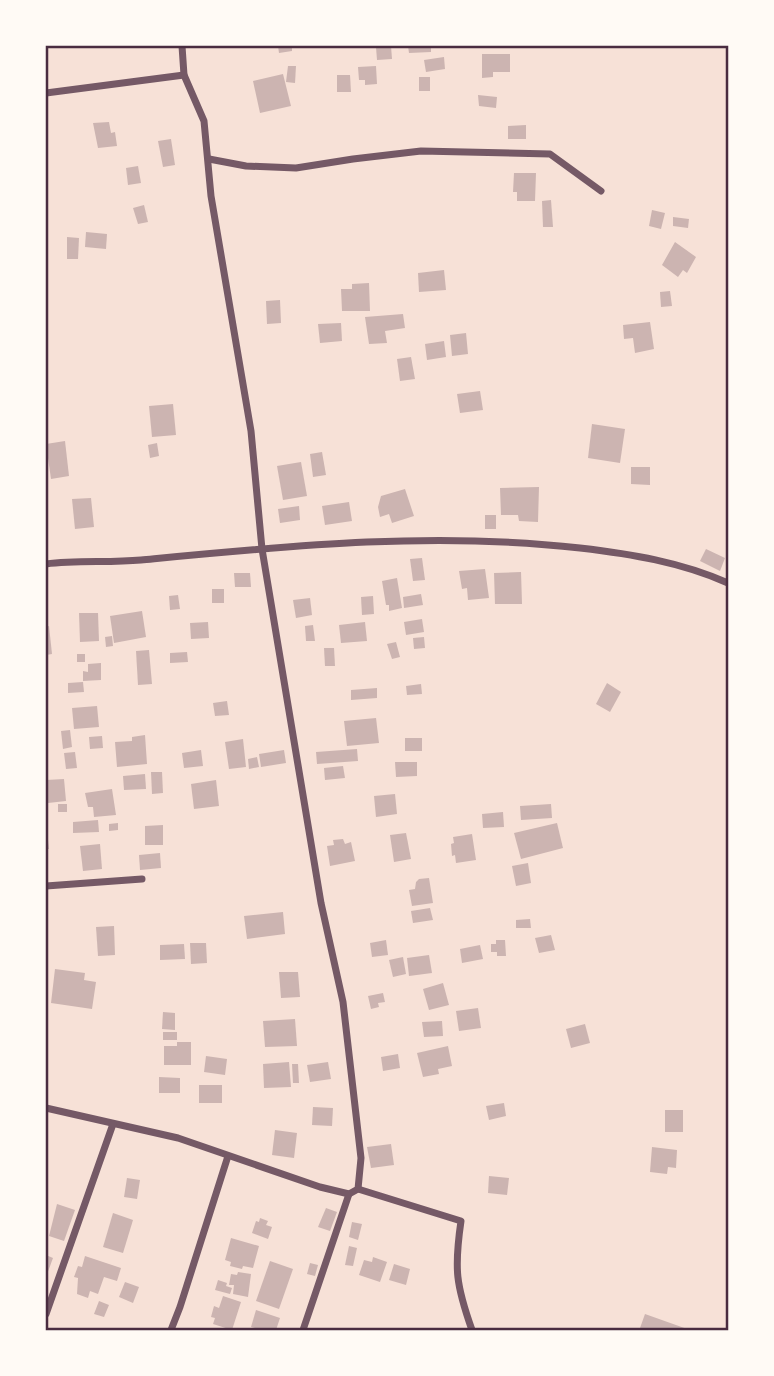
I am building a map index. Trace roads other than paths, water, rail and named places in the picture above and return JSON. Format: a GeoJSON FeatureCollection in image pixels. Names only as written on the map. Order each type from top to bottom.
{"type":"FeatureCollection","features":[{"type":"Feature","properties":{"kind":"street"},"geometry":{"type":"LineString","coordinates":[[182,46],[184,75],[204,121],[212,196],[251,431],[262,549],[315,874],[343,1002],[359,1132],[361,1158],[358,1189]]}},
{"type":"Feature","properties":{"kind":"street"},"geometry":{"type":"LineString","coordinates":[[46,93],[184,75]]}},
{"type":"Feature","properties":{"kind":"street"},"geometry":{"type":"LineString","coordinates":[[209,159],[246,166],[296,168],[421,151],[550,154],[601,191]]}},
{"type":"Feature","properties":{"kind":"street"},"geometry":{"type":"LineString","coordinates":[[46,564],[121,562],[319,544],[471,539],[529,542],[666,561],[729,583]]}},
{"type":"Feature","properties":{"kind":"street"},"geometry":{"type":"LineString","coordinates":[[46,886],[142,880]]}},
{"type":"Feature","properties":{"kind":"street"},"geometry":{"type":"LineString","coordinates":[[46,1108],[178,1138],[320,1187],[349,1194]]}},
{"type":"Feature","properties":{"kind":"street"},"geometry":{"type":"LineString","coordinates":[[46,1314],[114,1124]]}},
{"type":"Feature","properties":{"kind":"street"},"geometry":{"type":"LineString","coordinates":[[171,1331],[228,1156]]}},
{"type":"Feature","properties":{"kind":"street"},"geometry":{"type":"LineString","coordinates":[[303,1331],[349,1194],[358,1189],[461,1221],[456,1255],[458,1290],[472,1329]]}}]}
